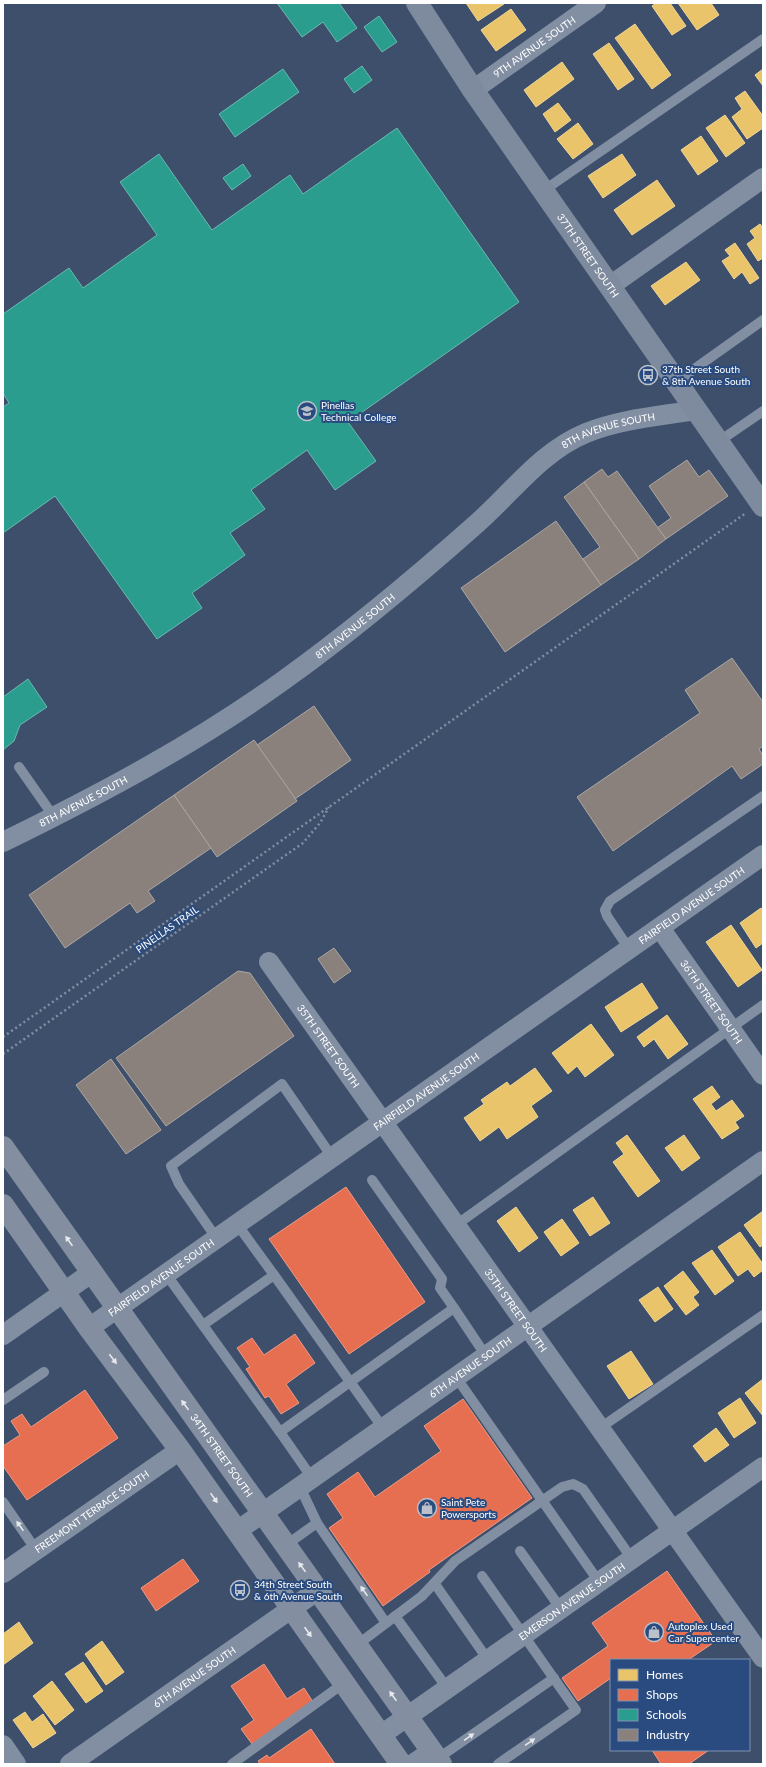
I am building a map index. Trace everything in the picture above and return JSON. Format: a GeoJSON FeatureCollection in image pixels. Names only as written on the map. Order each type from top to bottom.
{"type":"FeatureCollection","features":[{"type":"Feature","properties":{"kind":"highway","name":"34TH STREET SOUTH"},"geometry":{"type":"LineString","coordinates":[[3,1147],[116,1309],[437,1758]]}},
{"type":"Feature","properties":{"kind":"highway"},"geometry":{"type":"LineString","coordinates":[[3,1205],[89,1328],[180,1450],[401,1764]]}},
{"type":"Feature","properties":{"kind":"street","name":"37TH STREET SOUTH"},"geometry":{"type":"LineString","coordinates":[[417,3],[473,90],[718,442],[758,508]]}},
{"type":"Feature","properties":{"kind":"street","name":"9TH AVENUE SOUTH"},"geometry":{"type":"LineString","coordinates":[[473,90],[596,3]]}},
{"type":"Feature","properties":{"kind":"street"},"geometry":{"type":"LineString","coordinates":[[610,286],[763,178]]}},
{"type":"Feature","properties":{"kind":"street","name":"8TH AVENUE SOUTH"},"geometry":{"type":"LineString","coordinates":[[3,842],[86,801],[193,742],[284,680],[372,614],[482,519],[545,458],[565,444],[586,433],[617,424],[696,410]]}},
{"type":"Feature","properties":{"kind":"street","name":"FAIRFIELD AVENUE SOUTH"},"geometry":{"type":"LineString","coordinates":[[89,1328],[763,855]]}},
{"type":"Feature","properties":{"kind":"street","name":"36TH STREET SOUTH"},"geometry":{"type":"LineString","coordinates":[[660,928],[763,1075]]}},
{"type":"Feature","properties":{"kind":"street","name":"35TH STREET SOUTH"},"geometry":{"type":"LineString","coordinates":[[270,962],[763,1658]]}},
{"type":"Feature","properties":{"kind":"street","name":"6TH AVENUE SOUTH"},"geometry":{"type":"LineString","coordinates":[[237,1531],[763,1162]]}},
{"type":"Feature","properties":{"kind":"street"},"geometry":{"type":"LineString","coordinates":[[3,1335],[91,1273]]}},
{"type":"Feature","properties":{"kind":"street","name":"FREEMONT TERRACE SOUTH"},"geometry":{"type":"LineString","coordinates":[[3,1573],[180,1450]]}},
{"type":"Feature","properties":{"kind":"street","name":"EMERSON AVENUE SOUTH"},"geometry":{"type":"LineString","coordinates":[[381,1735],[673,1530],[762,1470]]}},
{"type":"Feature","properties":{"kind":"street","name":"6TH AVENUE SOUTH"},"geometry":{"type":"LineString","coordinates":[[70,1764],[318,1590]]}},
{"type":"Feature","properties":{"kind":"street"},"geometry":{"type":"LineString","coordinates":[[3,1745],[16,1764]]}},
{"type":"Feature","properties":{"kind":"street"},"geometry":{"type":"LineString","coordinates":[[413,1764],[437,1758]]}},
{"type":"Feature","properties":{"kind":"lane"},"geometry":{"type":"LineString","coordinates":[[543,191],[763,39]]}},
{"type":"Feature","properties":{"kind":"lane"},"geometry":{"type":"LineString","coordinates":[[676,382],[763,320]]}},
{"type":"Feature","properties":{"kind":"lane"},"geometry":{"type":"LineString","coordinates":[[718,442],[763,411]]}},
{"type":"Feature","properties":{"kind":"lane"},"geometry":{"type":"LineString","coordinates":[[19,767],[54,817]]}},
{"type":"Feature","properties":{"kind":"lane"},"geometry":{"type":"LineString","coordinates":[[629,949],[607,916],[605,910],[610,901],[763,796]]}},
{"type":"Feature","properties":{"kind":"lane"},"geometry":{"type":"LineString","coordinates":[[456,1225],[763,1005]]}},
{"type":"Feature","properties":{"kind":"lane"},"geometry":{"type":"LineString","coordinates":[[217,1238],[179,1184],[171,1166],[282,1084],[332,1157]]}},
{"type":"Feature","properties":{"kind":"lane"},"geometry":{"type":"LineString","coordinates":[[372,1180],[442,1279],[440,1288],[486,1356]]}},
{"type":"Feature","properties":{"kind":"lane"},"geometry":{"type":"LineString","coordinates":[[237,1224],[383,1428]]}},
{"type":"Feature","properties":{"kind":"lane"},"geometry":{"type":"LineString","coordinates":[[166,1274],[280,1432],[306,1482],[317,1523],[386,1623]]}},
{"type":"Feature","properties":{"kind":"lane"},"geometry":{"type":"LineString","coordinates":[[203,1325],[274,1275]]}},
{"type":"Feature","properties":{"kind":"lane"},"geometry":{"type":"LineString","coordinates":[[280,1432],[349,1381],[454,1308]]}},
{"type":"Feature","properties":{"kind":"lane"},"geometry":{"type":"LineString","coordinates":[[600,1428],[763,1315]]}},
{"type":"Feature","properties":{"kind":"lane"},"geometry":{"type":"LineString","coordinates":[[3,1400],[44,1372]]}},
{"type":"Feature","properties":{"kind":"lane"},"geometry":{"type":"LineString","coordinates":[[456,1377],[599,1582]]}},
{"type":"Feature","properties":{"kind":"lane"},"geometry":{"type":"LineString","coordinates":[[357,1645],[422,1596],[455,1560],[562,1487],[573,1484],[583,1489],[632,1559]]}},
{"type":"Feature","properties":{"kind":"lane"},"geometry":{"type":"LineString","coordinates":[[3,1502],[36,1550]]}},
{"type":"Feature","properties":{"kind":"lane"},"geometry":{"type":"LineString","coordinates":[[286,1545],[317,1523]]}},
{"type":"Feature","properties":{"kind":"lane"},"geometry":{"type":"LineString","coordinates":[[520,1551],[561,1609]]}},
{"type":"Feature","properties":{"kind":"lane"},"geometry":{"type":"LineString","coordinates":[[482,1576],[576,1710],[498,1764]]}},
{"type":"Feature","properties":{"kind":"lane"},"geometry":{"type":"LineString","coordinates":[[434,1584],[488,1660]]}},
{"type":"Feature","properties":{"kind":"lane"},"geometry":{"type":"LineString","coordinates":[[396,1616],[447,1688]]}},
{"type":"Feature","properties":{"kind":"lane"},"geometry":{"type":"LineString","coordinates":[[437,1758],[554,1678]]}},
{"type":"Feature","properties":{"kind":"lane"},"geometry":{"type":"LineString","coordinates":[[232,1764],[344,1684]]}},
{"type":"Feature","properties":{"kind":"path"},"geometry":{"type":"LineString","coordinates":[[3,1037],[329,806],[758,508]]}},
{"type":"Feature","properties":{"kind":"path","name":"PINELLAS TRAIL"},"geometry":{"type":"LineString","coordinates":[[3,1054],[303,842],[320,823],[329,806]]}},
{"type":"Feature","properties":{"kind":"building: Homes"},"geometry":{"type":"Polygon","coordinates":[[[466,3],[503,3],[504,4],[478,21],[466,3]]]}},
{"type":"Feature","properties":{"kind":"building: Homes"},"geometry":{"type":"Polygon","coordinates":[[[656,3],[670,3],[686,26],[672,35],[652,6],[656,3]]]}},
{"type":"Feature","properties":{"kind":"building: Homes"},"geometry":{"type":"Polygon","coordinates":[[[678,3],[711,3],[719,15],[697,30],[678,3]]]}},
{"type":"Feature","properties":{"kind":"building: Homes"},"geometry":{"type":"Polygon","coordinates":[[[511,9],[526,30],[496,51],[481,30],[511,9]]]}},
{"type":"Feature","properties":{"kind":"building: Homes"},"geometry":{"type":"Polygon","coordinates":[[[635,24],[671,75],[652,89],[615,38],[635,24]]]}},
{"type":"Feature","properties":{"kind":"building: Homes"},"geometry":{"type":"Polygon","coordinates":[[[609,43],[634,79],[618,90],[593,54],[609,43]]]}},
{"type":"Feature","properties":{"kind":"building: Homes"},"geometry":{"type":"Polygon","coordinates":[[[562,62],[574,79],[536,107],[524,90],[562,62]]]}},
{"type":"Feature","properties":{"kind":"building: Homes"},"geometry":{"type":"Polygon","coordinates":[[[763,69],[763,86],[755,75],[763,69]]]}},
{"type":"Feature","properties":{"kind":"building: Homes"},"geometry":{"type":"Polygon","coordinates":[[[745,91],[763,116],[763,128],[747,139],[732,117],[742,109],[735,98],[745,91]]]}},
{"type":"Feature","properties":{"kind":"building: Homes"},"geometry":{"type":"Polygon","coordinates":[[[558,103],[571,120],[555,132],[543,114],[558,103]]]}},
{"type":"Feature","properties":{"kind":"building: Homes"},"geometry":{"type":"Polygon","coordinates":[[[725,115],[745,143],[726,157],[706,128],[725,115]]]}},
{"type":"Feature","properties":{"kind":"building: Homes"},"geometry":{"type":"Polygon","coordinates":[[[578,123],[593,144],[573,159],[557,139],[578,123]]]}},
{"type":"Feature","properties":{"kind":"building: Homes"},"geometry":{"type":"Polygon","coordinates":[[[701,136],[718,161],[698,175],[681,150],[701,136]]]}},
{"type":"Feature","properties":{"kind":"building: Homes"},"geometry":{"type":"Polygon","coordinates":[[[622,154],[636,175],[603,198],[588,176],[622,154]]]}},
{"type":"Feature","properties":{"kind":"building: Homes"},"geometry":{"type":"Polygon","coordinates":[[[657,180],[675,206],[632,235],[614,210],[657,180]]]}},
{"type":"Feature","properties":{"kind":"building: Homes"},"geometry":{"type":"Polygon","coordinates":[[[760,224],[763,228],[763,258],[758,261],[747,244],[755,238],[750,231],[760,224]]]}},
{"type":"Feature","properties":{"kind":"building: Homes"},"geometry":{"type":"Polygon","coordinates":[[[735,243],[759,278],[750,284],[742,272],[734,279],[722,261],[730,256],[725,250],[735,243]]]}},
{"type":"Feature","properties":{"kind":"building: Homes"},"geometry":{"type":"Polygon","coordinates":[[[686,262],[700,280],[665,305],[651,286],[686,262]]]}},
{"type":"Feature","properties":{"kind":"building: Homes"},"geometry":{"type":"Polygon","coordinates":[[[761,908],[763,910],[763,943],[756,948],[740,923],[761,908]]]}},
{"type":"Feature","properties":{"kind":"building: Homes"},"geometry":{"type":"Polygon","coordinates":[[[731,925],[762,970],[738,987],[706,942],[731,925]]]}},
{"type":"Feature","properties":{"kind":"building: Homes"},"geometry":{"type":"Polygon","coordinates":[[[642,983],[658,1008],[621,1032],[605,1007],[642,983]]]}},
{"type":"Feature","properties":{"kind":"building: Homes"},"geometry":{"type":"Polygon","coordinates":[[[667,1015],[688,1044],[668,1059],[654,1039],[644,1047],[637,1037],[667,1015]]]}},
{"type":"Feature","properties":{"kind":"building: Homes"},"geometry":{"type":"Polygon","coordinates":[[[591,1024],[614,1055],[585,1077],[577,1066],[568,1074],[552,1053],[591,1024]]]}},
{"type":"Feature","properties":{"kind":"building: Homes"},"geometry":{"type":"Polygon","coordinates":[[[535,1068],[552,1091],[531,1106],[538,1117],[507,1139],[499,1127],[480,1141],[464,1118],[484,1104],[481,1100],[507,1082],[510,1086],[535,1068]]]}},
{"type":"Feature","properties":{"kind":"building: Homes"},"geometry":{"type":"Polygon","coordinates":[[[712,1086],[720,1097],[711,1104],[716,1111],[732,1100],[744,1116],[735,1122],[739,1128],[722,1139],[693,1099],[712,1086]]]}},
{"type":"Feature","properties":{"kind":"building: Homes"},"geometry":{"type":"Polygon","coordinates":[[[627,1135],[660,1181],[638,1197],[613,1162],[624,1154],[616,1143],[627,1135]]]}},
{"type":"Feature","properties":{"kind":"building: Homes"},"geometry":{"type":"Polygon","coordinates":[[[684,1135],[700,1158],[682,1171],[665,1148],[684,1135]]]}},
{"type":"Feature","properties":{"kind":"building: Homes"},"geometry":{"type":"Polygon","coordinates":[[[593,1197],[610,1223],[590,1236],[573,1210],[593,1197]]]}},
{"type":"Feature","properties":{"kind":"building: Homes"},"geometry":{"type":"Polygon","coordinates":[[[516,1207],[538,1238],[519,1252],[497,1221],[516,1207]]]}},
{"type":"Feature","properties":{"kind":"building: Homes"},"geometry":{"type":"Polygon","coordinates":[[[763,1211],[763,1245],[760,1247],[744,1225],[763,1211]]]}},
{"type":"Feature","properties":{"kind":"building: Homes"},"geometry":{"type":"Polygon","coordinates":[[[562,1219],[579,1243],[561,1256],[544,1232],[562,1219]]]}},
{"type":"Feature","properties":{"kind":"building: Homes"},"geometry":{"type":"Polygon","coordinates":[[[740,1232],[763,1264],[763,1270],[754,1277],[748,1269],[738,1276],[718,1247],[740,1232]]]}},
{"type":"Feature","properties":{"kind":"building: Homes"},"geometry":{"type":"Polygon","coordinates":[[[712,1250],[734,1281],[715,1295],[692,1263],[712,1250]]]}},
{"type":"Feature","properties":{"kind":"building: Homes"},"geometry":{"type":"Polygon","coordinates":[[[683,1271],[699,1292],[693,1297],[699,1305],[686,1315],[664,1286],[683,1271]]]}},
{"type":"Feature","properties":{"kind":"building: Homes"},"geometry":{"type":"Polygon","coordinates":[[[658,1287],[673,1309],[655,1322],[639,1300],[658,1287]]]}},
{"type":"Feature","properties":{"kind":"building: Homes"},"geometry":{"type":"Polygon","coordinates":[[[631,1351],[653,1384],[629,1399],[607,1366],[631,1351]]]}},
{"type":"Feature","properties":{"kind":"building: Homes"},"geometry":{"type":"Polygon","coordinates":[[[763,1379],[763,1416],[745,1393],[763,1379]]]}},
{"type":"Feature","properties":{"kind":"building: Homes"},"geometry":{"type":"Polygon","coordinates":[[[740,1398],[756,1423],[734,1438],[718,1413],[740,1398]]]}},
{"type":"Feature","properties":{"kind":"building: Homes"},"geometry":{"type":"Polygon","coordinates":[[[716,1428],[729,1445],[705,1462],[693,1446],[716,1428]]]}},
{"type":"Feature","properties":{"kind":"building: Homes"},"geometry":{"type":"Polygon","coordinates":[[[19,1622],[33,1643],[3,1665],[3,1634],[19,1622]]]}},
{"type":"Feature","properties":{"kind":"building: Homes"},"geometry":{"type":"Polygon","coordinates":[[[102,1641],[124,1672],[106,1685],[85,1654],[102,1641]]]}},
{"type":"Feature","properties":{"kind":"building: Homes"},"geometry":{"type":"Polygon","coordinates":[[[83,1662],[103,1691],[86,1703],[65,1674],[83,1662]]]}},
{"type":"Feature","properties":{"kind":"building: Homes"},"geometry":{"type":"Polygon","coordinates":[[[52,1681],[74,1710],[55,1725],[33,1696],[52,1681]]]}},
{"type":"Feature","properties":{"kind":"building: Homes"},"geometry":{"type":"Polygon","coordinates":[[[25,1712],[32,1722],[43,1714],[56,1733],[33,1748],[13,1720],[25,1712]]]}},
{"type":"Feature","properties":{"kind":"building: Shops"},"geometry":{"type":"Polygon","coordinates":[[[346,1187],[425,1302],[349,1354],[269,1239],[346,1187]]]}},
{"type":"Feature","properties":{"kind":"building: Shops"},"geometry":{"type":"Polygon","coordinates":[[[295,1334],[315,1363],[286,1384],[299,1403],[281,1414],[269,1396],[265,1398],[246,1369],[250,1367],[237,1348],[252,1338],[264,1355],[295,1334]]]}},
{"type":"Feature","properties":{"kind":"building: Shops"},"geometry":{"type":"Polygon","coordinates":[[[85,1390],[118,1438],[27,1500],[3,1466],[3,1446],[20,1435],[11,1421],[22,1414],[31,1427],[85,1390]]]}},
{"type":"Feature","properties":{"kind":"building: Shops","name":"Saint Pete Powersports"},"geometry":{"type":"Polygon","coordinates":[[[463,1399],[532,1498],[429,1570],[430,1572],[383,1606],[329,1528],[343,1518],[327,1494],[358,1472],[375,1497],[441,1451],[424,1426],[463,1399]]]}},
{"type":"Feature","properties":{"kind":"building: Shops"},"geometry":{"type":"Polygon","coordinates":[[[183,1559],[199,1581],[156,1611],[141,1588],[183,1559]]]}},
{"type":"Feature","properties":{"kind":"building: Shops","name":"Autoplex Used Car Supercenter"},"geometry":{"type":"Polygon","coordinates":[[[667,1571],[716,1641],[689,1659],[610,1659],[610,1679],[578,1701],[562,1678],[608,1646],[592,1623],[667,1571]]]}},
{"type":"Feature","properties":{"kind":"building: Shops"},"geometry":{"type":"Polygon","coordinates":[[[264,1664],[287,1699],[304,1688],[313,1702],[252,1744],[241,1729],[254,1720],[231,1686],[264,1664]]]}},
{"type":"Feature","properties":{"kind":"building: Shops"},"geometry":{"type":"Polygon","coordinates":[[[311,1729],[335,1764],[260,1764],[258,1761],[267,1755],[269,1758],[311,1729]]]}},
{"type":"Feature","properties":{"kind":"building: Shops"},"geometry":{"type":"Polygon","coordinates":[[[653,1751],[708,1751],[689,1764],[661,1764],[653,1751]]]}},
{"type":"Feature","properties":{"kind":"building: Schools"},"geometry":{"type":"Polygon","coordinates":[[[277,3],[339,3],[357,28],[337,42],[323,22],[302,37],[277,3]]]}},
{"type":"Feature","properties":{"kind":"building: Schools"},"geometry":{"type":"Polygon","coordinates":[[[379,16],[397,42],[382,52],[364,27],[379,16]]]}},
{"type":"Feature","properties":{"kind":"building: Schools"},"geometry":{"type":"Polygon","coordinates":[[[362,66],[372,80],[354,93],[344,79],[362,66]]]}},
{"type":"Feature","properties":{"kind":"building: Schools"},"geometry":{"type":"Polygon","coordinates":[[[283,69],[299,92],[235,137],[219,114],[283,69]]]}},
{"type":"Feature","properties":{"kind":"building: Schools"},"geometry":{"type":"Polygon","coordinates":[[[397,128],[519,302],[348,422],[376,461],[335,490],[307,450],[251,490],[265,509],[230,533],[245,555],[192,593],[202,608],[157,639],[55,496],[3,533],[3,407],[9,403],[3,393],[3,314],[69,268],[83,288],[157,235],[120,182],[159,154],[212,230],[290,175],[303,194],[397,128]]]}},
{"type":"Feature","properties":{"kind":"building: Schools"},"geometry":{"type":"Polygon","coordinates":[[[243,164],[251,176],[232,190],[223,178],[243,164]]]}},
{"type":"Feature","properties":{"kind":"building: Schools"},"geometry":{"type":"Polygon","coordinates":[[[28,679],[47,707],[20,725],[14,741],[3,750],[3,697],[28,679]]]}},
{"type":"Feature","properties":{"kind":"building: Industry"},"geometry":{"type":"Polygon","coordinates":[[[687,460],[699,477],[709,470],[728,496],[666,539],[657,528],[671,518],[649,486],[687,460]]]}},
{"type":"Feature","properties":{"kind":"building: Industry"},"geometry":{"type":"Polygon","coordinates":[[[602,469],[608,477],[617,471],[666,539],[639,559],[584,482],[602,469]]]}},
{"type":"Feature","properties":{"kind":"building: Industry"},"geometry":{"type":"Polygon","coordinates":[[[584,482],[639,559],[601,585],[583,559],[600,547],[564,497],[584,482]]]}},
{"type":"Feature","properties":{"kind":"building: Industry"},"geometry":{"type":"Polygon","coordinates":[[[556,521],[601,585],[505,652],[461,588],[556,521]]]}},
{"type":"Feature","properties":{"kind":"building: Industry"},"geometry":{"type":"Polygon","coordinates":[[[732,658],[763,702],[763,746],[759,749],[763,756],[763,764],[741,779],[732,766],[613,851],[577,797],[700,713],[685,690],[732,658]]]}},
{"type":"Feature","properties":{"kind":"building: Industry"},"geometry":{"type":"Polygon","coordinates":[[[314,706],[351,760],[295,799],[257,745],[314,706]]]}},
{"type":"Feature","properties":{"kind":"building: Industry"},"geometry":{"type":"Polygon","coordinates":[[[254,740],[297,801],[217,857],[174,795],[254,740]]]}},
{"type":"Feature","properties":{"kind":"building: Industry"},"geometry":{"type":"Polygon","coordinates":[[[174,795],[211,848],[148,891],[155,901],[137,913],[130,903],[65,948],[29,895],[174,795]]]}},
{"type":"Feature","properties":{"kind":"building: Industry"},"geometry":{"type":"Polygon","coordinates":[[[334,948],[351,971],[334,983],[318,959],[334,948]]]}},
{"type":"Feature","properties":{"kind":"building: Industry"},"geometry":{"type":"Polygon","coordinates":[[[238,971],[250,973],[294,1036],[166,1126],[116,1058],[238,971]]]}},
{"type":"Feature","properties":{"kind":"building: Industry"},"geometry":{"type":"Polygon","coordinates":[[[111,1059],[161,1130],[126,1154],[76,1085],[111,1059]]]}},
{"type":"Feature","properties":{"kind":"place","name":"37th Street South & 8th Avenue South"},"geometry":{"type":"Point","coordinates":[648,375]}},
{"type":"Feature","properties":{"kind":"place","name":"Pinellas Technical College"},"geometry":{"type":"Point","coordinates":[307,411]}},
{"type":"Feature","properties":{"kind":"place","name":"Saint Pete Powersports"},"geometry":{"type":"Point","coordinates":[427,1508]}},
{"type":"Feature","properties":{"kind":"place","name":"34th Street South & 6th Avenue South"},"geometry":{"type":"Point","coordinates":[240,1590]}},
{"type":"Feature","properties":{"kind":"place","name":"Autoplex Used Car Supercenter"},"geometry":{"type":"Point","coordinates":[654,1632]}}]}
